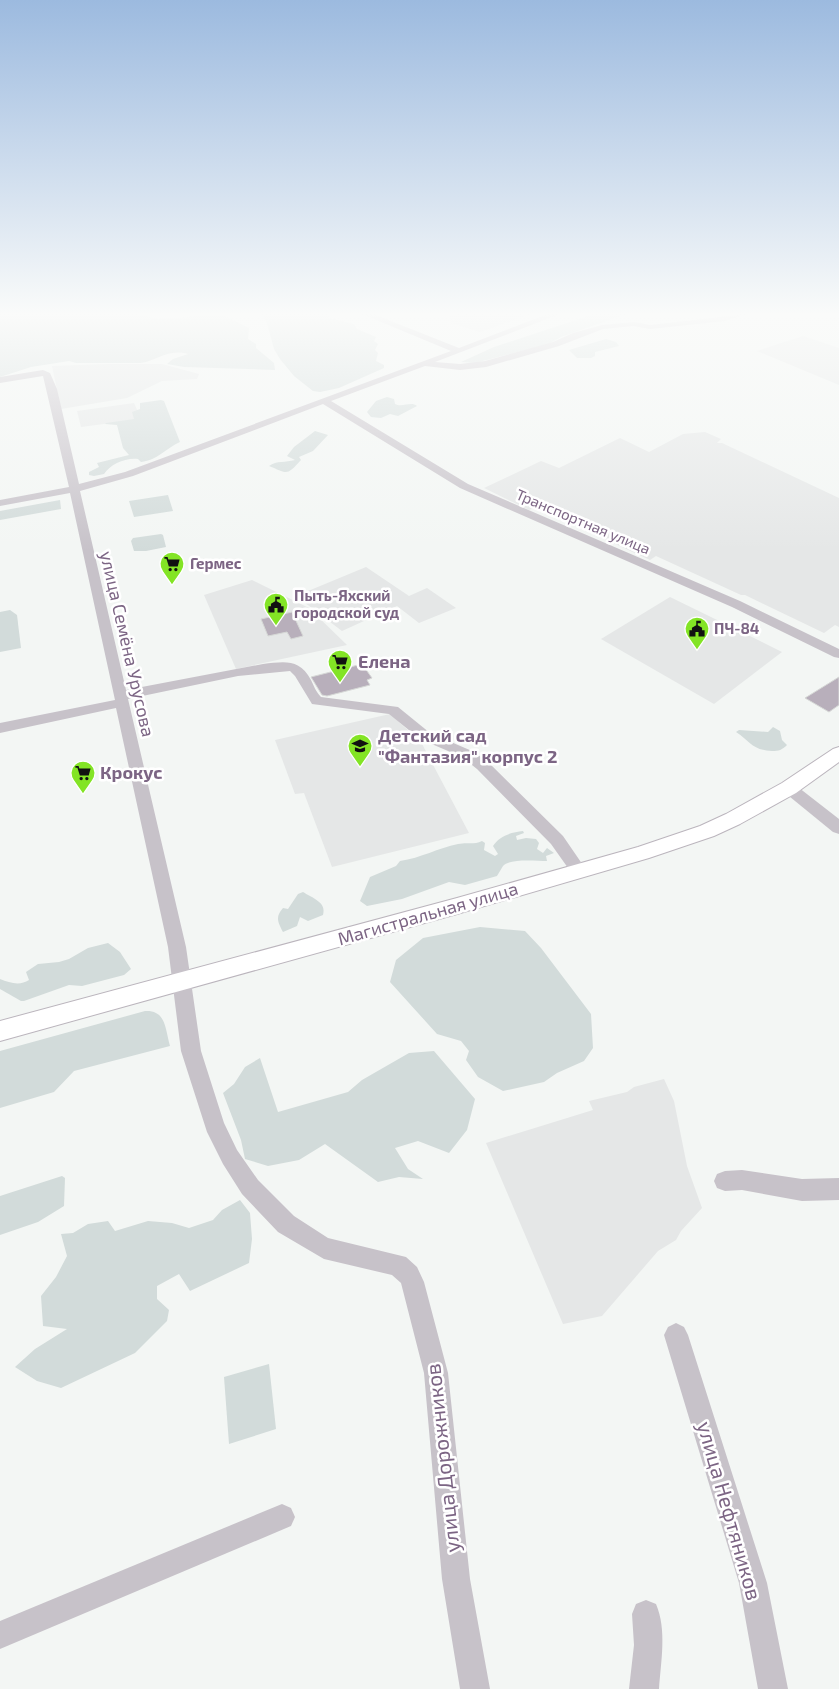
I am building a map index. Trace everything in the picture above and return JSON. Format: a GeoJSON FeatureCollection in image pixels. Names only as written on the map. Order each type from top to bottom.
{"type":"FeatureCollection","features":[{"type":"Feature","properties":{"kind":"main road","name":"Магистральная улица"},"geometry":{"type":"LineString","coordinates":[[0,1031],[642,853],[707,831],[788,788],[839,753]]}},
{"type":"Feature","properties":{"kind":"street","name":"улица Семёна Урусова"},"geometry":{"type":"LineString","coordinates":[[53,393],[120,699],[173,928],[182,982]]}},
{"type":"Feature","properties":{"kind":"street"},"geometry":{"type":"LineString","coordinates":[[0,503],[74,489],[137,471],[345,393]]}},
{"type":"Feature","properties":{"kind":"street","name":"Транспортная улица"},"geometry":{"type":"LineString","coordinates":[[324,401],[464,486],[736,604],[839,654]]}},
{"type":"Feature","properties":{"kind":"street"},"geometry":{"type":"LineString","coordinates":[[0,728],[120,699],[264,668],[293,667],[298,671],[312,697],[317,701],[393,710],[425,736],[472,757],[557,840],[579,871]]}},
{"type":"Feature","properties":{"kind":"street"},"geometry":{"type":"LineString","coordinates":[[788,788],[839,828]]}},
{"type":"Feature","properties":{"kind":"street","name":"улица Дорожников"},"geometry":{"type":"LineString","coordinates":[[182,982],[191,1051],[214,1125],[230,1157],[250,1187],[286,1224],[313,1242],[335,1252],[390,1262],[398,1265],[409,1274],[436,1373],[456,1579],[475,1689]]}},
{"type":"Feature","properties":{"kind":"street"},"geometry":{"type":"LineString","coordinates":[[725,1181],[742,1180],[802,1190],[839,1189]]}},
{"type":"Feature","properties":{"kind":"street","name":"улица Нефтяников"},"geometry":{"type":"LineString","coordinates":[[676,1335],[753,1583],[773,1689]]}},
{"type":"Feature","properties":{"kind":"street"},"geometry":{"type":"LineString","coordinates":[[0,1635],[282,1517]]}},
{"type":"Feature","properties":{"kind":"street"},"geometry":{"type":"LineString","coordinates":[[644,1689],[648,1645],[646,1614]]}},
{"type":"Feature","properties":{"kind":"shaded area"},"geometry":{"type":"Polygon","coordinates":[[[58,393],[138,393],[127,398],[61,409],[58,393]]]}},
{"type":"Feature","properties":{"kind":"shaded area"},"geometry":{"type":"Polygon","coordinates":[[[387,397],[394,399],[395,404],[398,405],[412,404],[417,406],[398,416],[390,414],[381,418],[371,417],[367,412],[376,401],[387,397]]]}},
{"type":"Feature","properties":{"kind":"shaded area"},"geometry":{"type":"Polygon","coordinates":[[[164,401],[180,442],[147,461],[141,462],[138,459],[124,460],[114,464],[104,474],[89,475],[89,472],[99,467],[97,463],[129,455],[123,448],[117,425],[105,424],[134,419],[132,412],[140,409],[140,403],[164,401]]]}},
{"type":"Feature","properties":{"kind":"shaded area"},"geometry":{"type":"Polygon","coordinates":[[[134,403],[141,419],[81,427],[77,411],[134,403]]]}},
{"type":"Feature","properties":{"kind":"shaded area"},"geometry":{"type":"Polygon","coordinates":[[[315,431],[328,435],[313,451],[299,457],[301,460],[292,469],[283,472],[269,466],[275,463],[295,460],[287,456],[294,447],[315,431]]]}},
{"type":"Feature","properties":{"kind":"shaded area"},"geometry":{"type":"Polygon","coordinates":[[[705,432],[721,439],[717,443],[722,443],[839,498],[839,627],[835,625],[824,633],[745,595],[741,595],[656,556],[650,560],[536,507],[529,510],[484,488],[541,461],[559,468],[620,438],[649,452],[683,434],[705,432]]]}},
{"type":"Feature","properties":{"kind":"shaded area"},"geometry":{"type":"Polygon","coordinates":[[[168,495],[173,511],[134,517],[129,501],[168,495]]]}},
{"type":"Feature","properties":{"kind":"shaded area"},"geometry":{"type":"Polygon","coordinates":[[[60,500],[61,509],[0,520],[0,511],[60,500]]]}},
{"type":"Feature","properties":{"kind":"shaded area"},"geometry":{"type":"Polygon","coordinates":[[[163,535],[166,547],[134,551],[131,541],[133,538],[163,535]]]}},
{"type":"Feature","properties":{"kind":"shaded area"},"geometry":{"type":"Polygon","coordinates":[[[366,567],[409,596],[427,588],[456,608],[419,623],[397,606],[342,631],[296,596],[366,567]]]}},
{"type":"Feature","properties":{"kind":"shaded area"},"geometry":{"type":"Polygon","coordinates":[[[252,580],[309,608],[347,645],[236,669],[204,595],[252,580]]]}},
{"type":"Feature","properties":{"kind":"shaded area","name":"ПЧ-84"},"geometry":{"type":"Polygon","coordinates":[[[670,597],[782,652],[714,704],[601,639],[670,597]]]}},
{"type":"Feature","properties":{"kind":"shaded area"},"geometry":{"type":"Polygon","coordinates":[[[10,610],[17,615],[21,648],[0,652],[0,612],[10,610]]]}},
{"type":"Feature","properties":{"kind":"shaded area","name":"Детский сад \"Фантазия\" корпус 2"},"geometry":{"type":"Polygon","coordinates":[[[390,714],[421,742],[469,833],[332,867],[304,793],[295,794],[275,740],[390,714]]]}},
{"type":"Feature","properties":{"kind":"shaded area"},"geometry":{"type":"Polygon","coordinates":[[[773,727],[780,731],[782,740],[787,745],[779,750],[760,749],[736,732],[739,730],[768,732],[773,727]]]}},
{"type":"Feature","properties":{"kind":"shaded area"},"geometry":{"type":"Polygon","coordinates":[[[523,831],[524,833],[516,836],[517,840],[526,838],[536,839],[539,843],[537,849],[543,853],[547,848],[554,853],[546,856],[547,861],[524,860],[506,863],[497,876],[465,885],[449,882],[402,899],[367,906],[360,901],[370,877],[396,866],[400,861],[461,843],[482,841],[485,843],[484,850],[495,856],[498,854],[493,846],[502,837],[523,831]]]}},
{"type":"Feature","properties":{"kind":"shaded area"},"geometry":{"type":"Polygon","coordinates":[[[303,892],[321,904],[324,911],[323,915],[308,921],[300,917],[297,926],[283,932],[279,922],[279,914],[283,908],[288,909],[298,894],[303,892]]]}},
{"type":"Feature","properties":{"kind":"shaded area"},"geometry":{"type":"Polygon","coordinates":[[[480,927],[525,931],[541,948],[591,1014],[593,1048],[584,1061],[557,1073],[544,1082],[503,1091],[478,1077],[466,1060],[469,1051],[461,1041],[437,1034],[390,982],[396,960],[423,938],[480,927]]]}},
{"type":"Feature","properties":{"kind":"shaded area"},"geometry":{"type":"Polygon","coordinates":[[[108,943],[120,952],[131,969],[124,975],[82,986],[69,985],[24,1001],[0,989],[0,979],[15,983],[26,982],[29,980],[26,972],[38,964],[69,959],[88,948],[108,943]]]}},
{"type":"Feature","properties":{"kind":"shaded area"},"geometry":{"type":"Polygon","coordinates":[[[145,1011],[152,1011],[164,1021],[170,1046],[74,1071],[54,1092],[0,1108],[0,1051],[145,1011]]]}},
{"type":"Feature","properties":{"kind":"shaded area"},"geometry":{"type":"Polygon","coordinates":[[[434,1051],[475,1099],[467,1130],[449,1153],[418,1141],[395,1148],[408,1169],[423,1179],[399,1177],[378,1182],[325,1144],[299,1160],[268,1166],[245,1159],[241,1140],[223,1093],[234,1084],[245,1067],[260,1058],[278,1112],[348,1092],[362,1080],[409,1053],[434,1051]]]}},
{"type":"Feature","properties":{"kind":"shaded area"},"geometry":{"type":"Polygon","coordinates":[[[664,1079],[674,1101],[687,1166],[702,1208],[681,1231],[676,1240],[658,1251],[602,1316],[563,1324],[486,1143],[593,1110],[589,1101],[627,1092],[634,1087],[664,1079]]]}},
{"type":"Feature","properties":{"kind":"shaded area"},"geometry":{"type":"Polygon","coordinates":[[[62,1176],[65,1178],[64,1206],[38,1222],[0,1235],[0,1196],[62,1176]]]}},
{"type":"Feature","properties":{"kind":"shaded area"},"geometry":{"type":"Polygon","coordinates":[[[240,1200],[250,1213],[252,1239],[249,1263],[190,1291],[179,1274],[157,1286],[157,1299],[169,1310],[167,1321],[135,1353],[61,1388],[37,1381],[15,1367],[35,1349],[67,1329],[43,1326],[41,1296],[56,1277],[67,1256],[61,1234],[73,1233],[88,1224],[108,1221],[115,1231],[148,1221],[172,1223],[189,1228],[213,1220],[222,1210],[240,1200]]]}},
{"type":"Feature","properties":{"kind":"shaded area"},"geometry":{"type":"Polygon","coordinates":[[[269,1364],[276,1429],[229,1444],[224,1377],[269,1364]]]}},
{"type":"Feature","properties":{"kind":"building","name":"Пыть-Яхский городской суд"},"geometry":{"type":"Polygon","coordinates":[[[292,612],[303,636],[291,639],[287,632],[268,636],[261,619],[292,612]]]}},
{"type":"Feature","properties":{"kind":"building","name":"Елена"},"geometry":{"type":"Polygon","coordinates":[[[362,664],[372,678],[367,680],[370,685],[327,696],[322,695],[311,677],[362,664]]]}},
{"type":"Feature","properties":{"kind":"building"},"geometry":{"type":"Polygon","coordinates":[[[839,677],[839,705],[829,712],[805,698],[839,677]]]}},
{"type":"Feature","properties":{"kind":"place","name":"Гермес"},"geometry":{"type":"Point","coordinates":[172,585]}},
{"type":"Feature","properties":{"kind":"place","name":"Пыть-Яхский городской суд"},"geometry":{"type":"Point","coordinates":[276,626]}},
{"type":"Feature","properties":{"kind":"place","name":"ПЧ-84"},"geometry":{"type":"Point","coordinates":[697,650]}},
{"type":"Feature","properties":{"kind":"place","name":"Елена"},"geometry":{"type":"Point","coordinates":[340,683]}},
{"type":"Feature","properties":{"kind":"place","name":"Детский сад \"Фантазия\" корпус 2"},"geometry":{"type":"Point","coordinates":[360,767]}},
{"type":"Feature","properties":{"kind":"place","name":"Крокус"},"geometry":{"type":"Point","coordinates":[83,794]}}]}
